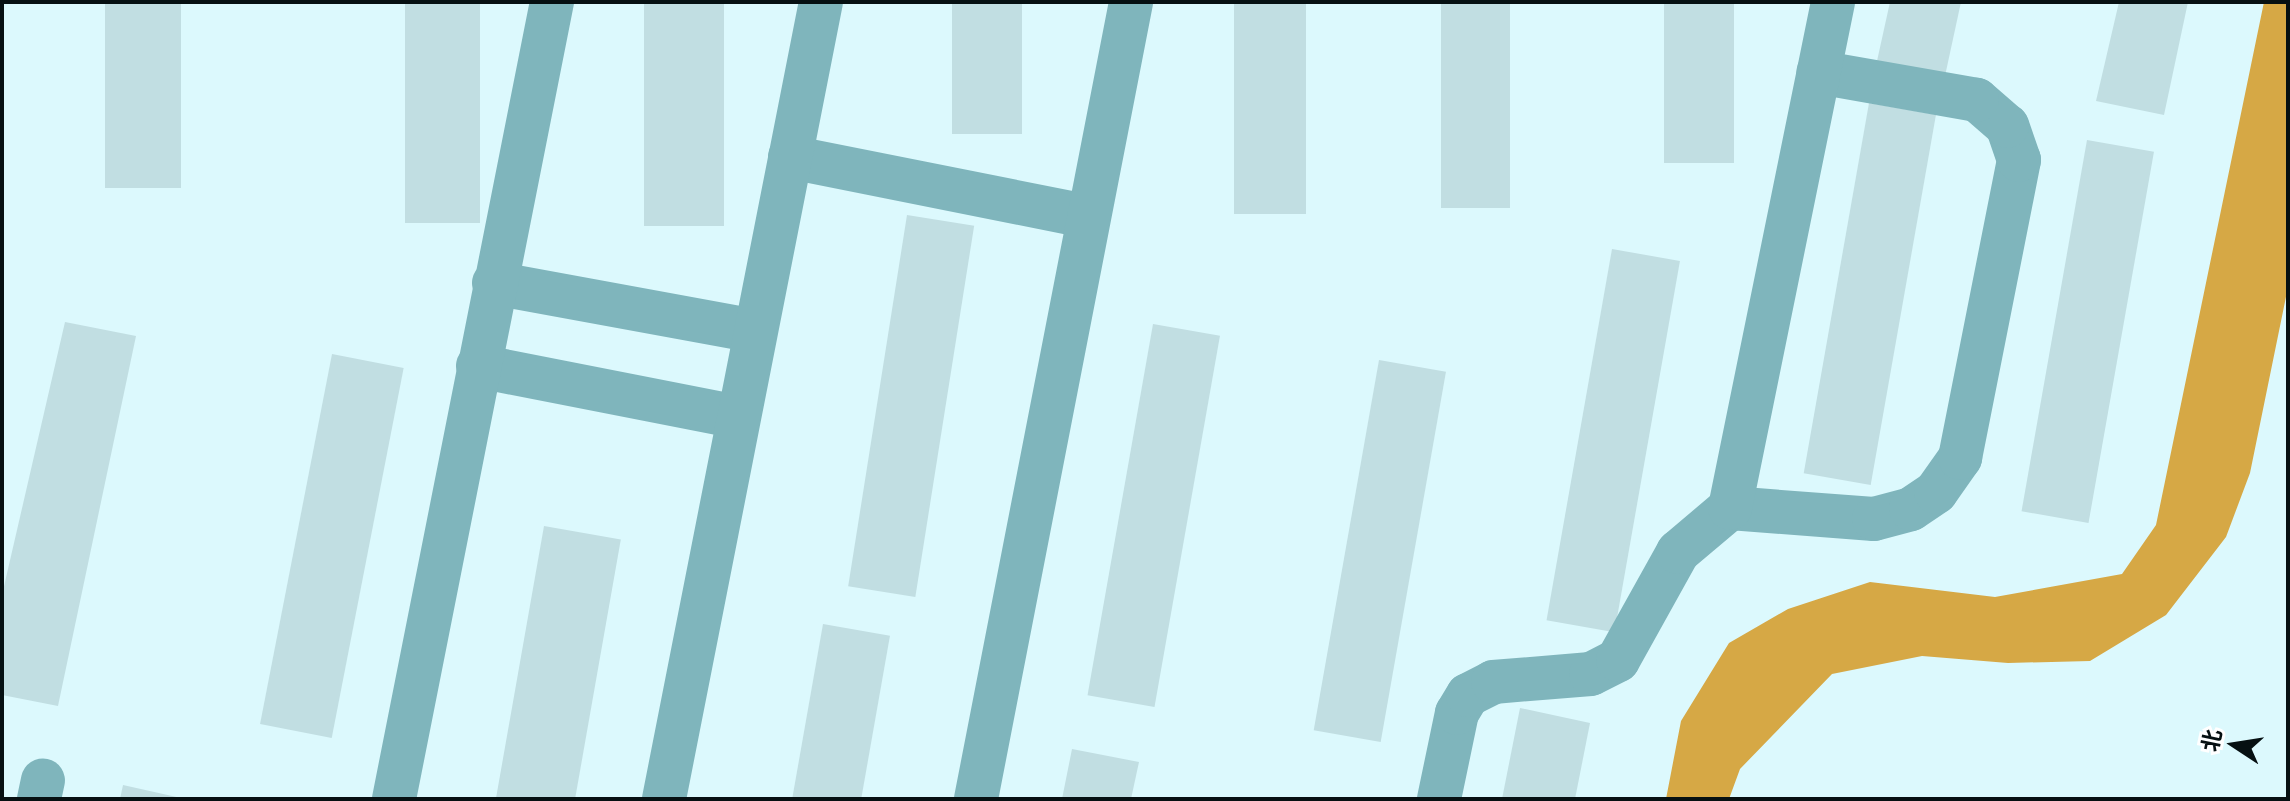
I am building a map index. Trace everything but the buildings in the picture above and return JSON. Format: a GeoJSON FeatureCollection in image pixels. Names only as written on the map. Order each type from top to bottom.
{"type":"FeatureCollection","features":[{"type":"Feature","properties":{"kind":"street"},"geometry":{"type":"LineString","coordinates":[[394,799],[552,2]]}},
{"type":"Feature","properties":{"kind":"street"},"geometry":{"type":"LineString","coordinates":[[664,799],[821,2]]}},
{"type":"Feature","properties":{"kind":"street"},"geometry":{"type":"LineString","coordinates":[[976,799],[1086,216],[1131,2]]}},
{"type":"Feature","properties":{"kind":"street"},"geometry":{"type":"LineString","coordinates":[[1439,799],[1457,713],[1468,695],[1493,682],[1591,674],[1618,660],[1678,552],[1730,508],[1833,2]]}},
{"type":"Feature","properties":{"kind":"street"},"geometry":{"type":"LineString","coordinates":[[1730,508],[1874,519],[1911,509],[1936,492],[1960,458],[2019,160],[2007,126],[1977,100],[1818,72]]}},
{"type":"Feature","properties":{"kind":"street"},"geometry":{"type":"LineString","coordinates":[[790,157],[1086,216]]}},
{"type":"Feature","properties":{"kind":"street"},"geometry":{"type":"LineString","coordinates":[[494,283],[755,331]]}},
{"type":"Feature","properties":{"kind":"street"},"geometry":{"type":"LineString","coordinates":[[478,366],[738,417]]}},
{"type":"Feature","properties":{"kind":"shaded area"},"geometry":{"type":"Polygon","coordinates":[[[2264,2],[2288,2],[2288,287],[2250,473],[2226,537],[2166,615],[2090,661],[2008,663],[1922,656],[1832,674],[1740,769],[1729,799],[1666,799],[1681,721],[1729,643],[1788,609],[1870,582],[1995,597],[2122,574],[2156,525],[2264,2]]]}}]}
